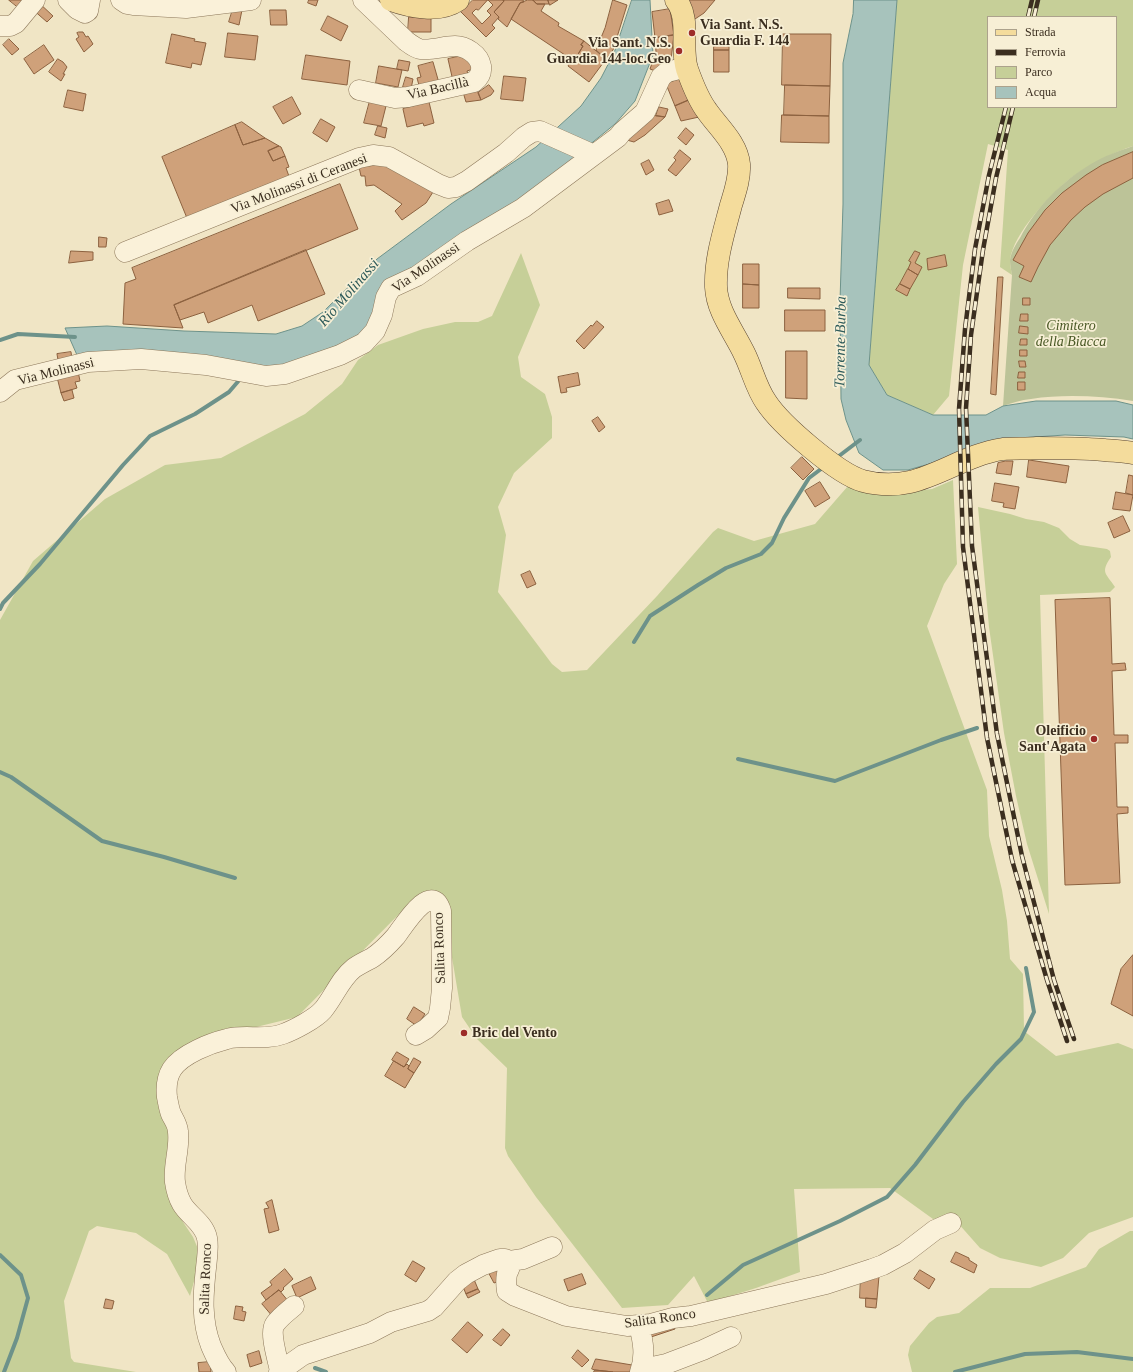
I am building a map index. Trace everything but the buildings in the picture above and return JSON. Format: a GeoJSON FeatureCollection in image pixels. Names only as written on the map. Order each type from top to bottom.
{"type":"FeatureCollection","features":[{"type":"Feature","properties":{"kind":"main road"},"geometry":{"type":"LineString","coordinates":[[391,0],[410,5],[438,7],[448,5],[458,0]]}},
{"type":"Feature","properties":{"kind":"main road"},"geometry":{"type":"LineString","coordinates":[[676,0],[682,8],[687,67],[699,98],[706,110],[732,144],[739,163],[737,185],[719,247],[716,289],[720,305],[765,402],[780,420],[809,446],[846,474],[859,480],[871,483],[892,485],[921,480],[980,455],[1003,449],[1072,447],[1133,453]]}},
{"type":"Feature","properties":{"kind":"street"},"geometry":{"type":"LineString","coordinates":[[0,26],[10,26],[16,23],[35,0]]}},
{"type":"Feature","properties":{"kind":"street"},"geometry":{"type":"LineString","coordinates":[[68,0],[77,9],[85,13],[90,9],[90,0]]}},
{"type":"Feature","properties":{"kind":"street"},"geometry":{"type":"LineString","coordinates":[[121,0],[127,4],[133,5],[186,8],[251,0]]}},
{"type":"Feature","properties":{"kind":"street","name":"Via Bacillà"},"geometry":{"type":"LineString","coordinates":[[359,90],[395,98],[408,97],[474,82],[481,73],[479,61],[475,55],[464,48],[455,46],[430,49],[412,46],[363,0]]}},
{"type":"Feature","properties":{"kind":"street","name":"Via Molinassi"},"geometry":{"type":"LineString","coordinates":[[0,392],[15,380],[88,362],[141,358],[206,365],[266,376],[285,374],[340,355],[364,343],[376,331],[382,316],[386,297],[391,288],[417,276],[468,240],[523,208],[590,153],[618,137],[645,112],[661,77],[667,72],[687,67]]}},
{"type":"Feature","properties":{"kind":"street","name":"Via Molinassi di Ceranesi"},"geometry":{"type":"LineString","coordinates":[[125,252],[359,158],[373,155],[389,157],[448,188],[456,187],[468,181],[532,132],[540,132],[590,153]]}},
{"type":"Feature","properties":{"kind":"street","name":"Salita Ronco"},"geometry":{"type":"LineString","coordinates":[[226,1372],[213,1350],[207,1334],[204,1317],[203,1298],[208,1246],[206,1232],[203,1226],[182,1204],[177,1193],[175,1170],[178,1129],[171,1113],[167,1097],[168,1078],[173,1067],[183,1058],[215,1043],[234,1038],[274,1037],[285,1033],[317,1016],[350,972],[388,946],[415,910],[429,900],[438,904],[441,911],[442,988],[438,1018],[426,1029],[416,1035]]}},
{"type":"Feature","properties":{"kind":"street","name":"Salita Ronco"},"geometry":{"type":"LineString","coordinates":[[510,1261],[512,1266],[508,1273],[506,1287],[507,1291],[515,1296],[566,1316],[627,1326],[639,1325],[691,1316],[826,1284],[872,1269],[916,1246],[935,1230],[951,1223]]}},
{"type":"Feature","properties":{"kind":"street"},"geometry":{"type":"LineString","coordinates":[[294,1306],[278,1320],[273,1328],[280,1372],[303,1355],[370,1333],[391,1322],[428,1311],[434,1307],[457,1280],[483,1265],[500,1259],[510,1261],[523,1259],[552,1247]]}},
{"type":"Feature","properties":{"kind":"street"},"geometry":{"type":"LineString","coordinates":[[639,1325],[643,1340],[644,1354],[641,1369],[666,1364],[732,1337]]}},
{"type":"Feature","properties":{"kind":"green space"},"geometry":{"type":"Polygon","coordinates":[[[897,0],[1133,0],[1133,146],[1109,156],[1077,173],[1053,193],[1034,215],[1018,238],[1010,260],[1012,275],[1000,267],[1008,150],[988,144],[963,265],[949,396],[933,415],[887,395],[869,365],[897,0]]]}},
{"type":"Feature","properties":{"kind":"green space","name":"Cimitero della Biacca"},"geometry":{"type":"Polygon","coordinates":[[[1133,146],[1133,401],[1095,397],[1056,396],[1024,400],[1003,406],[1012,275],[1010,260],[1014,248],[1034,216],[1050,196],[1060,187],[1080,171],[1096,161],[1133,146]]]}},
{"type":"Feature","properties":{"kind":"green space"},"geometry":{"type":"Polygon","coordinates":[[[521,253],[540,305],[518,357],[521,377],[545,394],[552,417],[552,438],[514,473],[498,507],[506,535],[498,592],[552,664],[562,672],[587,670],[657,596],[718,528],[754,541],[815,524],[848,486],[884,494],[932,489],[953,480],[957,564],[944,584],[927,626],[987,790],[989,836],[1002,890],[1007,921],[1010,959],[1023,974],[1024,1031],[1056,1056],[1118,1043],[1133,1049],[1133,1217],[1089,1233],[1063,1258],[1041,1267],[1000,1258],[980,1248],[957,1222],[945,1218],[933,1219],[890,1188],[794,1189],[800,1272],[708,1303],[694,1276],[668,1305],[622,1308],[536,1197],[508,1156],[505,1148],[507,1068],[477,1039],[462,1017],[443,904],[417,896],[297,1017],[207,1039],[179,1054],[170,1122],[172,1195],[183,1222],[193,1237],[201,1256],[190,1296],[167,1254],[136,1233],[97,1226],[89,1231],[64,1301],[71,1358],[74,1362],[136,1372],[0,1372],[0,620],[33,561],[105,499],[165,465],[221,458],[305,414],[342,384],[358,360],[378,345],[423,329],[455,322],[478,322],[492,316],[521,253]]]}},
{"type":"Feature","properties":{"kind":"green space"},"geometry":{"type":"Polygon","coordinates":[[[978,507],[1044,522],[1059,528],[1070,539],[1080,545],[1107,549],[1110,551],[1111,557],[1105,570],[1107,576],[1115,587],[1110,592],[1040,595],[1049,914],[1027,844],[1004,733],[989,627],[978,507]]]}},
{"type":"Feature","properties":{"kind":"green space"},"geometry":{"type":"Polygon","coordinates":[[[1130,1231],[1133,1231],[1133,1372],[912,1372],[908,1355],[910,1346],[929,1323],[937,1317],[959,1313],[990,1288],[1030,1288],[1086,1267],[1099,1249],[1130,1231]]]}},
{"type":"Feature","properties":{"kind":"water"},"geometry":{"type":"Polygon","coordinates":[[[632,0],[650,0],[653,55],[635,101],[615,124],[518,203],[425,262],[370,330],[353,340],[275,368],[77,355],[65,328],[107,326],[184,331],[276,334],[302,326],[323,312],[377,259],[451,204],[536,147],[581,106],[601,78],[614,53],[632,0]]]}},
{"type":"Feature","properties":{"kind":"water","name":"Torrente Burba"},"geometry":{"type":"Polygon","coordinates":[[[854,0],[897,0],[869,365],[887,395],[933,415],[986,415],[1003,406],[1036,401],[1116,401],[1133,405],[1133,439],[1124,437],[1065,435],[1020,438],[908,470],[883,470],[859,453],[846,420],[841,399],[840,301],[843,204],[843,63],[853,14],[854,0]]]}},
{"type":"Feature","properties":{"kind":"waterway","name":"Rio Molinassi"},"geometry":{"type":"LineString","coordinates":[[0,340],[18,334],[75,337]]}},
{"type":"Feature","properties":{"kind":"waterway"},"geometry":{"type":"LineString","coordinates":[[0,609],[3,603],[40,564],[123,465],[150,436],[195,414],[229,392],[241,378]]}},
{"type":"Feature","properties":{"kind":"waterway"},"geometry":{"type":"LineString","coordinates":[[835,459],[860,440]]}},
{"type":"Feature","properties":{"kind":"waterway"},"geometry":{"type":"LineString","coordinates":[[634,642],[650,616],[726,568],[761,554],[772,543],[784,518],[809,478],[825,466]]}},
{"type":"Feature","properties":{"kind":"waterway"},"geometry":{"type":"LineString","coordinates":[[738,759],[835,781],[941,740],[977,728]]}},
{"type":"Feature","properties":{"kind":"waterway"},"geometry":{"type":"LineString","coordinates":[[0,772],[11,777],[102,841],[164,857],[235,878]]}},
{"type":"Feature","properties":{"kind":"waterway"},"geometry":{"type":"LineString","coordinates":[[707,1295],[743,1265],[840,1221],[887,1197],[915,1165],[963,1102],[996,1064],[1021,1039],[1034,1012],[1026,968]]}},
{"type":"Feature","properties":{"kind":"waterway"},"geometry":{"type":"LineString","coordinates":[[0,1255],[21,1275],[28,1298],[17,1338],[4,1372]]}},
{"type":"Feature","properties":{"kind":"waterway"},"geometry":{"type":"LineString","coordinates":[[955,1372],[1025,1354],[1077,1352],[1133,1359]]}},
{"type":"Feature","properties":{"kind":"waterway"},"geometry":{"type":"LineString","coordinates":[[315,1368],[326,1372]]}},
{"type":"Feature","properties":{"kind":"railway"},"geometry":{"type":"LineString","coordinates":[[1028,16],[1032,0]]}},
{"type":"Feature","properties":{"kind":"railway"},"geometry":{"type":"LineString","coordinates":[[1034,16],[1038,0]]}},
{"type":"Feature","properties":{"kind":"railway"},"geometry":{"type":"LineString","coordinates":[[1006,108],[989,175],[975,249],[965,329],[959,409],[963,547],[987,738],[1012,860],[1047,980],[1067,1041]]}},
{"type":"Feature","properties":{"kind":"railway"},"geometry":{"type":"LineString","coordinates":[[1013,108],[996,178],[983,250],[971,335],[966,408],[972,546],[997,734],[1022,856],[1054,980],[1074,1039]]}},
{"type":"Feature","properties":{"kind":"place","name":"Via Sant. N.S. Guardia F. 144"},"geometry":{"type":"Point","coordinates":[692,33]}},
{"type":"Feature","properties":{"kind":"place","name":"Via Sant. N.S. Guardia 144-loc.Geo"},"geometry":{"type":"Point","coordinates":[679,51]}},
{"type":"Feature","properties":{"kind":"place","name":"Oleificio Sant'Agata"},"geometry":{"type":"Point","coordinates":[1094,739]}},
{"type":"Feature","properties":{"kind":"place","name":"Bric del Vento"},"geometry":{"type":"Point","coordinates":[464,1033]}}]}
